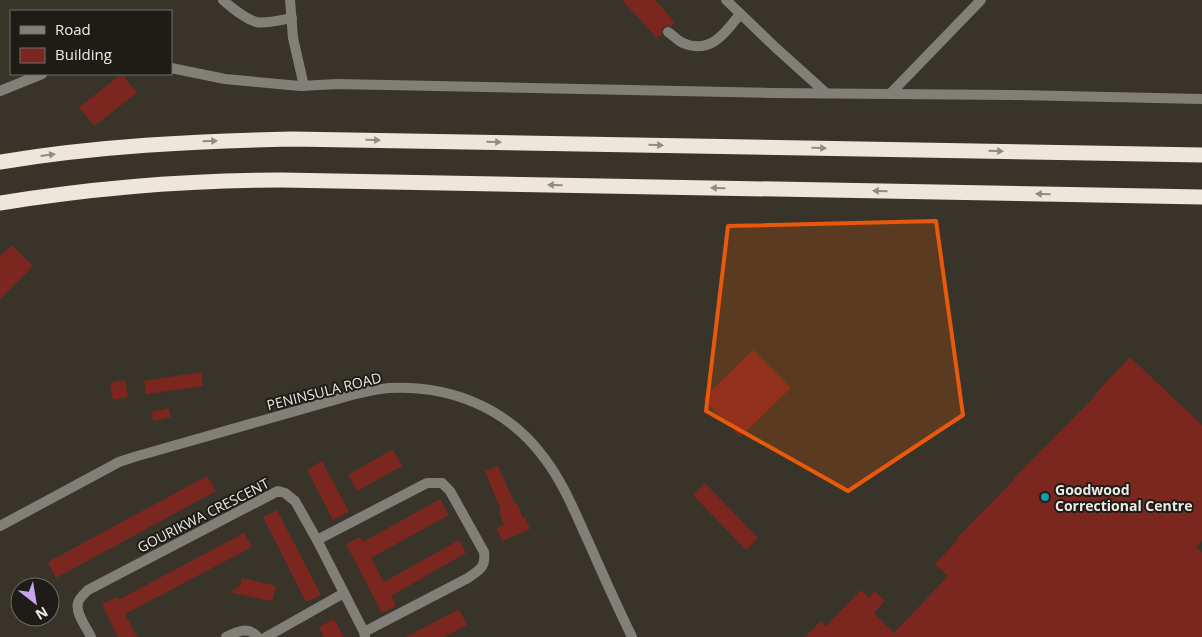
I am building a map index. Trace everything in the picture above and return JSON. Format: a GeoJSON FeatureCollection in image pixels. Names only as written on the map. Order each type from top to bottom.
{"type":"FeatureCollection","features":[{"type":"Feature","properties":{"kind":"highway"},"geometry":{"type":"LineString","coordinates":[[0,162],[151,144],[292,139],[1202,154]]}},
{"type":"Feature","properties":{"kind":"highway"},"geometry":{"type":"LineString","coordinates":[[0,203],[54,195],[142,186],[215,181],[277,180],[1202,196]]}},
{"type":"Feature","properties":{"kind":"highway"},"geometry":{"type":"LineString","coordinates":[[1092,195],[1202,201]]}},
{"type":"Feature","properties":{"kind":"street"},"geometry":{"type":"LineString","coordinates":[[223,0],[241,14],[257,22],[272,22],[292,18]]}},
{"type":"Feature","properties":{"kind":"street"},"geometry":{"type":"LineString","coordinates":[[290,0],[293,38],[304,86]]}},
{"type":"Feature","properties":{"kind":"street"},"geometry":{"type":"LineString","coordinates":[[726,0],[826,93]]}},
{"type":"Feature","properties":{"kind":"street"},"geometry":{"type":"LineString","coordinates":[[890,94],[981,0]]}},
{"type":"Feature","properties":{"kind":"street"},"geometry":{"type":"LineString","coordinates":[[668,32],[682,43],[704,46],[716,41],[727,31],[740,14]]}},
{"type":"Feature","properties":{"kind":"street"},"geometry":{"type":"LineString","coordinates":[[172,68],[225,79],[304,86],[346,84],[1021,95],[1202,100]]}},
{"type":"Feature","properties":{"kind":"street"},"geometry":{"type":"LineString","coordinates":[[0,91],[40,75]]}},
{"type":"Feature","properties":{"kind":"street","name":"PENINSULA ROAD"},"geometry":{"type":"LineString","coordinates":[[0,526],[119,462],[134,457],[352,395],[387,388],[442,392],[469,400],[496,413],[520,431],[546,460],[574,509],[632,637]]}},
{"type":"Feature","properties":{"kind":"street"},"geometry":{"type":"LineString","coordinates":[[316,540],[427,483],[436,482],[442,483],[450,491],[484,552],[485,560],[481,569],[365,635]]}},
{"type":"Feature","properties":{"kind":"street","name":"GOURIKWA CRESCENT"},"geometry":{"type":"LineString","coordinates":[[91,637],[78,611],[78,602],[81,596],[88,590],[278,491],[285,493],[294,501],[365,635]]}},
{"type":"Feature","properties":{"kind":"street"},"geometry":{"type":"LineString","coordinates":[[266,637],[344,593]]}},
{"type":"Feature","properties":{"kind":"street"},"geometry":{"type":"LineString","coordinates":[[226,637],[246,630],[254,632],[258,637]]}},
{"type":"Feature","properties":{"kind":"highlighted area"},"geometry":{"type":"Polygon","coordinates":[[[936,221],[963,415],[848,491],[706,411],[728,226],[936,221]]]}},
{"type":"Feature","properties":{"kind":"building"},"geometry":{"type":"Polygon","coordinates":[[[622,0],[655,0],[675,22],[671,26],[665,26],[662,34],[657,38],[622,0]]]}},
{"type":"Feature","properties":{"kind":"building"},"geometry":{"type":"Polygon","coordinates":[[[121,75],[123,75],[137,93],[94,126],[79,107],[121,75]]]}},
{"type":"Feature","properties":{"kind":"building"},"geometry":{"type":"Polygon","coordinates":[[[12,245],[33,266],[0,299],[0,256],[12,245]]]}},
{"type":"Feature","properties":{"kind":"building"},"geometry":{"type":"Polygon","coordinates":[[[753,350],[791,388],[740,437],[703,399],[753,350]]]}},
{"type":"Feature","properties":{"kind":"building"},"geometry":{"type":"Polygon","coordinates":[[[1130,357],[1202,425],[1202,541],[1196,547],[1202,552],[1202,637],[805,637],[821,621],[826,626],[861,590],[869,598],[875,591],[885,601],[874,613],[894,633],[948,576],[935,564],[958,540],[956,539],[1096,395],[1130,357]]]}},
{"type":"Feature","properties":{"kind":"building"},"geometry":{"type":"Polygon","coordinates":[[[201,372],[203,386],[146,394],[144,381],[201,372]]]}},
{"type":"Feature","properties":{"kind":"building"},"geometry":{"type":"Polygon","coordinates":[[[125,380],[128,397],[113,400],[110,383],[125,380]]]}},
{"type":"Feature","properties":{"kind":"building"},"geometry":{"type":"Polygon","coordinates":[[[169,408],[171,417],[153,421],[151,412],[169,408]]]}},
{"type":"Feature","properties":{"kind":"building"},"geometry":{"type":"Polygon","coordinates":[[[393,449],[402,466],[357,491],[348,475],[393,449]]]}},
{"type":"Feature","properties":{"kind":"building"},"geometry":{"type":"Polygon","coordinates":[[[322,461],[349,512],[333,520],[307,470],[322,461]]]}},
{"type":"Feature","properties":{"kind":"building"},"geometry":{"type":"Polygon","coordinates":[[[498,466],[515,504],[517,503],[530,529],[502,541],[497,528],[504,525],[499,511],[501,510],[485,471],[498,466]]]}},
{"type":"Feature","properties":{"kind":"building"},"geometry":{"type":"Polygon","coordinates":[[[207,476],[216,491],[58,577],[56,577],[48,562],[207,476]]]}},
{"type":"Feature","properties":{"kind":"building"},"geometry":{"type":"Polygon","coordinates":[[[705,483],[758,538],[746,550],[693,495],[705,483]]]}},
{"type":"Feature","properties":{"kind":"building"},"geometry":{"type":"Polygon","coordinates":[[[440,499],[449,515],[371,558],[384,582],[459,540],[466,553],[391,596],[396,606],[382,613],[346,544],[360,537],[363,542],[440,499]]]}},
{"type":"Feature","properties":{"kind":"building"},"geometry":{"type":"Polygon","coordinates":[[[277,510],[321,595],[306,602],[263,517],[277,510]]]}},
{"type":"Feature","properties":{"kind":"building"},"geometry":{"type":"Polygon","coordinates":[[[244,533],[252,547],[125,614],[137,637],[118,637],[102,604],[117,597],[118,600],[244,533]]]}},
{"type":"Feature","properties":{"kind":"building"},"geometry":{"type":"Polygon","coordinates":[[[242,578],[276,586],[272,601],[229,592],[240,586],[242,578]]]}},
{"type":"Feature","properties":{"kind":"building"},"geometry":{"type":"Polygon","coordinates":[[[459,609],[467,625],[444,637],[406,637],[459,609]]]}},
{"type":"Feature","properties":{"kind":"building"},"geometry":{"type":"Polygon","coordinates":[[[334,619],[344,637],[324,637],[319,627],[334,619]]]}},
{"type":"Feature","properties":{"kind":"place","name":"Goodwood Correctional Centre"},"geometry":{"type":"Point","coordinates":[1045,497]}}]}
